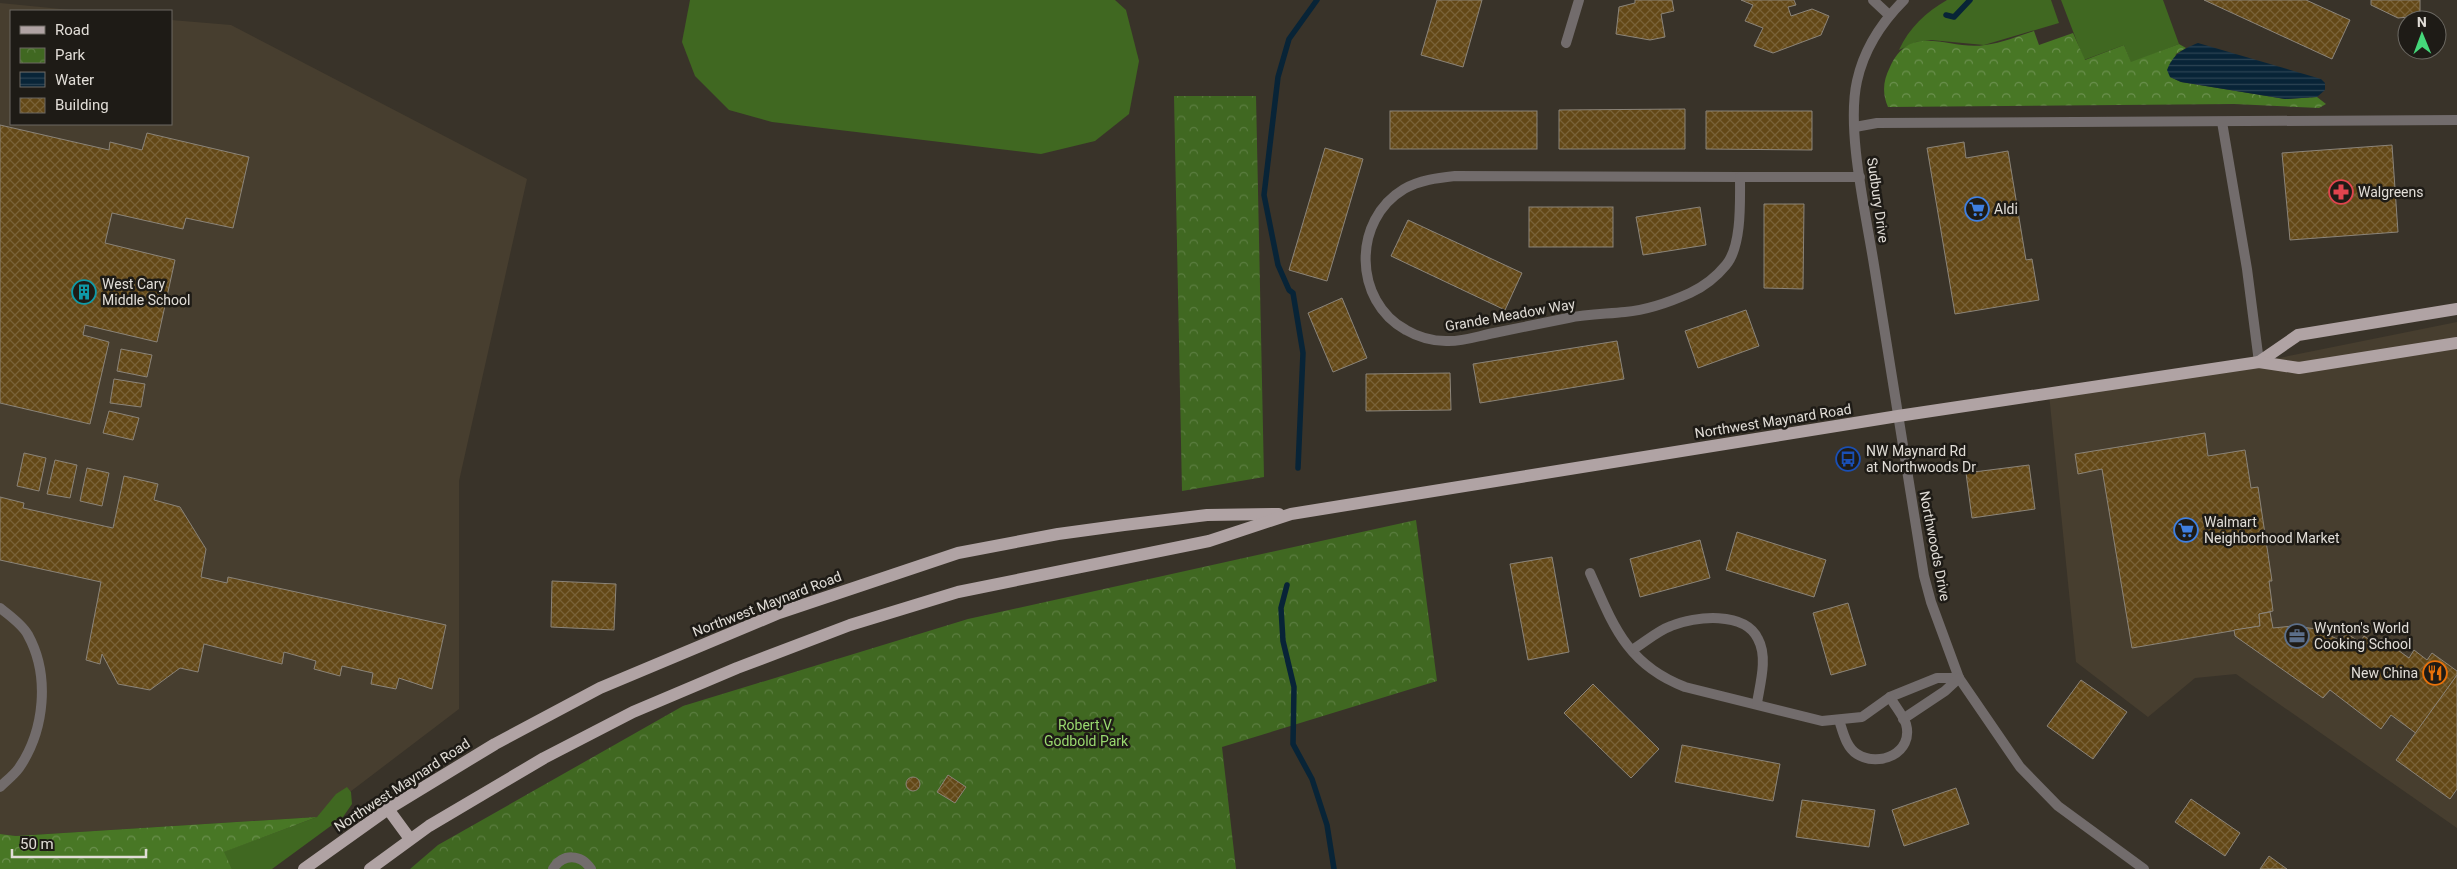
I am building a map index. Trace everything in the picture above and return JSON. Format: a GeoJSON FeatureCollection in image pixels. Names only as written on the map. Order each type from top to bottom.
{"type":"FeatureCollection","features":[{"type":"Feature","properties":{"kind":"main road","name":"Northwest Maynard Road"},"geometry":{"type":"LineString","coordinates":[[2259,362],[2298,335],[2457,309]]}},
{"type":"Feature","properties":{"kind":"main road","name":"Northwest Maynard Road"},"geometry":{"type":"LineString","coordinates":[[304,869],[388,809],[495,744],[600,688],[723,635],[852,587],[958,553],[1058,534],[1207,515],[1291,514],[1898,416],[2259,362],[2299,368],[2457,343]]}},
{"type":"Feature","properties":{"kind":"main road","name":"Northwest Maynard Road"},"geometry":{"type":"LineString","coordinates":[[370,869],[410,839],[544,758],[634,712],[737,668],[850,625],[958,592],[1209,541],[1291,514]]}},
{"type":"Feature","properties":{"kind":"main road"},"geometry":{"type":"LineString","coordinates":[[388,809],[410,839]]}},
{"type":"Feature","properties":{"kind":"street"},"geometry":{"type":"LineString","coordinates":[[1566,43],[1579,0]]}},
{"type":"Feature","properties":{"kind":"street"},"geometry":{"type":"LineString","coordinates":[[1873,0],[1889,15]]}},
{"type":"Feature","properties":{"kind":"street","name":"Sudbury Drive"},"geometry":{"type":"LineString","coordinates":[[1898,416],[1860,177],[1854,109],[1857,81],[1870,44],[1889,15],[1904,0]]}},
{"type":"Feature","properties":{"kind":"street"},"geometry":{"type":"LineString","coordinates":[[1855,126],[1896,123],[2457,120]]}},
{"type":"Feature","properties":{"kind":"street"},"geometry":{"type":"LineString","coordinates":[[2222,122],[2247,269],[2259,362]]}},
{"type":"Feature","properties":{"kind":"street","name":"Grande Meadow Way"},"geometry":{"type":"LineString","coordinates":[[1740,177],[1737,237],[1734,252],[1728,264],[1706,284],[1691,292],[1645,309],[1571,317],[1460,340],[1433,340],[1406,330],[1395,323],[1374,301],[1369,288],[1366,271],[1366,246],[1370,229],[1378,213],[1389,200],[1417,183],[1434,178],[1455,176],[1860,177]]}},
{"type":"Feature","properties":{"kind":"street","name":"Northwoods Drive"},"geometry":{"type":"LineString","coordinates":[[1898,416],[1924,576],[1931,602],[1959,678],[1994,732],[2020,767],[2039,787],[2078,822],[2144,869]]}},
{"type":"Feature","properties":{"kind":"street"},"geometry":{"type":"LineString","coordinates":[[1590,572],[1615,631],[1632,650],[1666,680],[1685,687],[1757,703],[1822,721],[1862,717],[1890,697],[1937,678],[1959,678]]}},
{"type":"Feature","properties":{"kind":"street"},"geometry":{"type":"LineString","coordinates":[[0,608],[27,633],[38,659],[42,692],[36,732],[19,768],[0,787]]}},
{"type":"Feature","properties":{"kind":"street"},"geometry":{"type":"LineString","coordinates":[[1632,650],[1671,626],[1720,618],[1735,620],[1751,628],[1759,640],[1762,658],[1757,703]]}},
{"type":"Feature","properties":{"kind":"street"},"geometry":{"type":"LineString","coordinates":[[1903,719],[1945,691],[1959,678]]}},
{"type":"Feature","properties":{"kind":"street"},"geometry":{"type":"LineString","coordinates":[[1839,720],[1848,745],[1858,755],[1881,759],[1893,757],[1901,751],[1906,740],[1906,724],[1890,697]]}},
{"type":"Feature","properties":{"kind":"street"},"geometry":{"type":"LineString","coordinates":[[553,869],[562,859],[576,857],[582,859],[592,869]]}},
{"type":"Feature","properties":{"kind":"shaded area"},"geometry":{"type":"Polygon","coordinates":[[[0,3],[71,10],[10,10],[10,125],[172,125],[172,20],[231,25],[527,179],[459,481],[459,709],[317,817],[16,836],[0,834],[0,3]]]}},
{"type":"Feature","properties":{"kind":"shaded area"},"geometry":{"type":"Polygon","coordinates":[[[2457,322],[2457,828],[2236,674],[2195,678],[2148,717],[2076,662],[2049,394],[2259,362],[2457,322]]]}},
{"type":"Feature","properties":{"kind":"green space"},"geometry":{"type":"Polygon","coordinates":[[[690,0],[1115,0],[1126,10],[1139,61],[1129,114],[1095,141],[1041,154],[772,122],[729,110],[695,76],[682,42],[690,0]]]}},
{"type":"Feature","properties":{"kind":"green space"},"geometry":{"type":"Polygon","coordinates":[[[1947,0],[2051,0],[2059,23],[1984,45],[1931,40],[1916,42],[1899,50],[1919,21],[1947,0]]]}},
{"type":"Feature","properties":{"kind":"green space"},"geometry":{"type":"Polygon","coordinates":[[[2061,0],[2163,0],[2179,44],[2131,63],[2124,45],[2084,60],[2061,0]]]}},
{"type":"Feature","properties":{"kind":"green space"},"geometry":{"type":"Polygon","coordinates":[[[2034,31],[2039,45],[2073,33],[2085,60],[2124,45],[2131,62],[2179,44],[2186,48],[2176,54],[2170,77],[2181,82],[2285,99],[2317,97],[2326,104],[2319,108],[2234,104],[1888,107],[1884,92],[1886,77],[1899,53],[1909,45],[1920,41],[1932,41],[1971,46],[1985,45],[2034,31]]]}},
{"type":"Feature","properties":{"kind":"green space"},"geometry":{"type":"Polygon","coordinates":[[[1174,96],[1256,96],[1264,477],[1182,491],[1174,96]]]}},
{"type":"Feature","properties":{"kind":"green space","name":"Robert V. Godbold Park"},"geometry":{"type":"Polygon","coordinates":[[[1416,520],[1437,681],[1222,747],[1236,869],[410,869],[438,845],[683,706],[968,619],[1416,520]]]}},
{"type":"Feature","properties":{"kind":"green space"},"geometry":{"type":"Polygon","coordinates":[[[347,787],[351,792],[352,804],[343,817],[272,869],[232,869],[223,852],[317,817],[336,794],[347,787]]]}},
{"type":"Feature","properties":{"kind":"green space"},"geometry":{"type":"Polygon","coordinates":[[[317,817],[224,852],[232,869],[0,869],[0,834],[16,836],[317,817]]]}},
{"type":"Feature","properties":{"kind":"water"},"geometry":{"type":"Polygon","coordinates":[[[2198,43],[2321,79],[2325,83],[2325,90],[2317,97],[2285,99],[2181,82],[2170,77],[2167,70],[2175,56],[2198,43]]]}},
{"type":"Feature","properties":{"kind":"building"},"geometry":{"type":"Polygon","coordinates":[[[1437,0],[1482,0],[1463,67],[1421,55],[1437,0]]]}},
{"type":"Feature","properties":{"kind":"building"},"geometry":{"type":"Polygon","coordinates":[[[1635,0],[1672,0],[1674,11],[1661,14],[1665,37],[1650,40],[1616,34],[1619,7],[1635,3],[1635,0]]]}},
{"type":"Feature","properties":{"kind":"building"},"geometry":{"type":"Polygon","coordinates":[[[1741,0],[1794,0],[1796,5],[1788,7],[1791,16],[1812,9],[1829,16],[1821,35],[1773,53],[1754,46],[1763,28],[1745,21],[1753,5],[1741,0]]]}},
{"type":"Feature","properties":{"kind":"building"},"geometry":{"type":"Polygon","coordinates":[[[2204,0],[2306,0],[2350,20],[2332,59],[2204,0]]]}},
{"type":"Feature","properties":{"kind":"building"},"geometry":{"type":"Polygon","coordinates":[[[2371,0],[2420,0],[2420,10],[2397,10],[2397,18],[2371,5],[2371,0]]]}},
{"type":"Feature","properties":{"kind":"building"},"geometry":{"type":"Polygon","coordinates":[[[1685,109],[1685,149],[1559,149],[1559,110],[1685,109]]]}},
{"type":"Feature","properties":{"kind":"building"},"geometry":{"type":"Polygon","coordinates":[[[1390,111],[1537,111],[1537,149],[1390,149],[1390,111]]]}},
{"type":"Feature","properties":{"kind":"building"},"geometry":{"type":"Polygon","coordinates":[[[1706,111],[1812,111],[1812,150],[1706,149],[1706,111]]]}},
{"type":"Feature","properties":{"kind":"building","name":"West Cary Middle School"},"geometry":{"type":"Polygon","coordinates":[[[0,125],[109,150],[110,142],[142,150],[147,133],[249,157],[233,228],[186,218],[183,229],[112,213],[105,243],[175,260],[157,342],[85,325],[83,335],[109,342],[90,424],[0,403],[0,125]]]}},
{"type":"Feature","properties":{"kind":"building","name":"Aldi"},"geometry":{"type":"Polygon","coordinates":[[[1964,142],[1966,158],[2008,151],[2026,260],[2032,259],[2039,300],[1955,314],[1927,148],[1964,142]]]}},
{"type":"Feature","properties":{"kind":"building","name":"Walgreens"},"geometry":{"type":"Polygon","coordinates":[[[2392,145],[2398,232],[2290,240],[2282,153],[2392,145]]]}},
{"type":"Feature","properties":{"kind":"building"},"geometry":{"type":"Polygon","coordinates":[[[1325,148],[1363,159],[1327,281],[1289,270],[1325,148]]]}},
{"type":"Feature","properties":{"kind":"building"},"geometry":{"type":"Polygon","coordinates":[[[1764,204],[1804,204],[1803,289],[1764,288],[1764,204]]]}},
{"type":"Feature","properties":{"kind":"building"},"geometry":{"type":"Polygon","coordinates":[[[1529,207],[1613,207],[1613,247],[1529,247],[1529,207]]]}},
{"type":"Feature","properties":{"kind":"building"},"geometry":{"type":"Polygon","coordinates":[[[1700,207],[1706,245],[1643,255],[1636,217],[1700,207]]]}},
{"type":"Feature","properties":{"kind":"building"},"geometry":{"type":"Polygon","coordinates":[[[1408,220],[1522,273],[1505,310],[1391,256],[1408,220]]]}},
{"type":"Feature","properties":{"kind":"building"},"geometry":{"type":"Polygon","coordinates":[[[1342,298],[1367,358],[1333,372],[1308,313],[1342,298]]]}},
{"type":"Feature","properties":{"kind":"building"},"geometry":{"type":"Polygon","coordinates":[[[1746,310],[1759,346],[1698,368],[1685,331],[1746,310]]]}},
{"type":"Feature","properties":{"kind":"building"},"geometry":{"type":"Polygon","coordinates":[[[1617,341],[1624,379],[1480,403],[1473,364],[1617,341]]]}},
{"type":"Feature","properties":{"kind":"building"},"geometry":{"type":"Polygon","coordinates":[[[121,349],[152,355],[147,377],[117,371],[121,349]]]}},
{"type":"Feature","properties":{"kind":"building"},"geometry":{"type":"Polygon","coordinates":[[[1450,373],[1451,410],[1366,411],[1366,374],[1450,373]]]}},
{"type":"Feature","properties":{"kind":"building"},"geometry":{"type":"Polygon","coordinates":[[[114,379],[145,384],[141,407],[110,403],[114,379]]]}},
{"type":"Feature","properties":{"kind":"building"},"geometry":{"type":"Polygon","coordinates":[[[109,411],[139,418],[133,440],[103,433],[109,411]]]}},
{"type":"Feature","properties":{"kind":"building"},"geometry":{"type":"Polygon","coordinates":[[[2205,433],[2208,456],[2245,450],[2251,488],[2258,487],[2272,581],[2269,581],[2273,611],[2259,614],[2260,626],[2132,648],[2102,469],[2078,474],[2075,454],[2205,433]]]}},
{"type":"Feature","properties":{"kind":"building"},"geometry":{"type":"Polygon","coordinates":[[[24,453],[46,458],[39,491],[17,486],[24,453]]]}},
{"type":"Feature","properties":{"kind":"building"},"geometry":{"type":"Polygon","coordinates":[[[55,460],[77,465],[70,498],[47,494],[55,460]]]}},
{"type":"Feature","properties":{"kind":"building"},"geometry":{"type":"Polygon","coordinates":[[[2029,465],[2035,509],[1972,518],[1966,473],[2029,465]]]}},
{"type":"Feature","properties":{"kind":"building"},"geometry":{"type":"Polygon","coordinates":[[[87,468],[109,473],[102,506],[80,501],[87,468]]]}},
{"type":"Feature","properties":{"kind":"building"},"geometry":{"type":"Polygon","coordinates":[[[124,476],[158,484],[154,500],[180,507],[206,549],[201,577],[227,583],[228,577],[446,625],[432,689],[399,678],[396,689],[371,684],[373,673],[342,666],[340,676],[314,669],[316,661],[284,652],[282,664],[204,644],[198,672],[180,668],[150,690],[118,684],[102,654],[100,664],[86,660],[101,582],[0,560],[0,497],[24,503],[23,508],[113,528],[124,476]]]}},
{"type":"Feature","properties":{"kind":"building"},"geometry":{"type":"Polygon","coordinates":[[[1737,532],[1826,560],[1814,597],[1726,570],[1737,532]]]}},
{"type":"Feature","properties":{"kind":"building"},"geometry":{"type":"Polygon","coordinates":[[[1700,540],[1710,578],[1640,597],[1630,559],[1700,540]]]}},
{"type":"Feature","properties":{"kind":"building"},"geometry":{"type":"Polygon","coordinates":[[[1552,557],[1569,652],[1528,660],[1510,564],[1552,557]]]}},
{"type":"Feature","properties":{"kind":"building"},"geometry":{"type":"Polygon","coordinates":[[[552,581],[616,584],[614,630],[551,627],[552,581]]]}},
{"type":"Feature","properties":{"kind":"building"},"geometry":{"type":"Polygon","coordinates":[[[1848,603],[1866,665],[1831,675],[1813,613],[1848,603]]]}},
{"type":"Feature","properties":{"kind":"building"},"geometry":{"type":"Polygon","coordinates":[[[2270,612],[2273,628],[2293,626],[2317,629],[2341,641],[2346,633],[2360,642],[2364,636],[2377,645],[2381,638],[2409,658],[2414,650],[2427,660],[2432,653],[2457,671],[2457,675],[2417,734],[2391,715],[2381,729],[2330,690],[2323,698],[2235,636],[2234,630],[2260,626],[2259,614],[2270,612]]]}},
{"type":"Feature","properties":{"kind":"building"},"geometry":{"type":"Polygon","coordinates":[[[2457,675],[2457,789],[2450,799],[2396,760],[2457,675]]]}},
{"type":"Feature","properties":{"kind":"building"},"geometry":{"type":"Polygon","coordinates":[[[2081,680],[2127,712],[2093,759],[2047,726],[2081,680]]]}},
{"type":"Feature","properties":{"kind":"building"},"geometry":{"type":"Polygon","coordinates":[[[1593,684],[1659,749],[1631,778],[1564,713],[1593,684]]]}},
{"type":"Feature","properties":{"kind":"building"},"geometry":{"type":"Polygon","coordinates":[[[1682,745],[1780,764],[1773,801],[1675,782],[1682,745]]]}},
{"type":"Feature","properties":{"kind":"building"},"geometry":{"type":"Polygon","coordinates":[[[948,775],[966,787],[955,803],[937,792],[948,775]]]}},
{"type":"Feature","properties":{"kind":"building"},"geometry":{"type":"Polygon","coordinates":[[[913,777],[918,779],[920,784],[918,789],[913,791],[908,789],[906,784],[908,779],[913,777]]]}},
{"type":"Feature","properties":{"kind":"building"},"geometry":{"type":"Polygon","coordinates":[[[1956,788],[1969,824],[1904,846],[1892,810],[1956,788]]]}},
{"type":"Feature","properties":{"kind":"building"},"geometry":{"type":"Polygon","coordinates":[[[2191,799],[2240,833],[2225,856],[2175,822],[2191,799]]]}},
{"type":"Feature","properties":{"kind":"building"},"geometry":{"type":"Polygon","coordinates":[[[1802,800],[1875,810],[1869,847],[1796,837],[1802,800]]]}},
{"type":"Feature","properties":{"kind":"building"},"geometry":{"type":"Polygon","coordinates":[[[2269,856],[2287,869],[2260,869],[2269,856]]]}},
{"type":"Feature","properties":{"kind":"waterway"},"geometry":{"type":"LineString","coordinates":[[1298,468],[1303,353],[1293,293],[1289,290],[1278,265],[1264,195],[1278,77],[1289,39],[1317,0]]}},
{"type":"Feature","properties":{"kind":"waterway"},"geometry":{"type":"LineString","coordinates":[[1946,15],[1954,17],[1970,0]]}},
{"type":"Feature","properties":{"kind":"waterway"},"geometry":{"type":"LineString","coordinates":[[1287,585],[1281,608],[1283,641],[1294,687],[1293,744],[1312,779],[1327,825],[1334,869]]}},
{"type":"Feature","properties":{"kind":"place","name":"Walgreens"},"geometry":{"type":"Point","coordinates":[2341,192]}},
{"type":"Feature","properties":{"kind":"place","name":"Aldi"},"geometry":{"type":"Point","coordinates":[1977,209]}},
{"type":"Feature","properties":{"kind":"place","name":"West Cary Middle School"},"geometry":{"type":"Point","coordinates":[84,292]}},
{"type":"Feature","properties":{"kind":"place","name":"NW Maynard Rd at Northwoods Dr"},"geometry":{"type":"Point","coordinates":[1848,459]}},
{"type":"Feature","properties":{"kind":"place","name":"Walmart Neighborhood Market"},"geometry":{"type":"Point","coordinates":[2186,530]}},
{"type":"Feature","properties":{"kind":"place","name":"Wynton's World Cooking School"},"geometry":{"type":"Point","coordinates":[2297,636]}},
{"type":"Feature","properties":{"kind":"place","name":"New China"},"geometry":{"type":"Point","coordinates":[2435,673]}}]}
